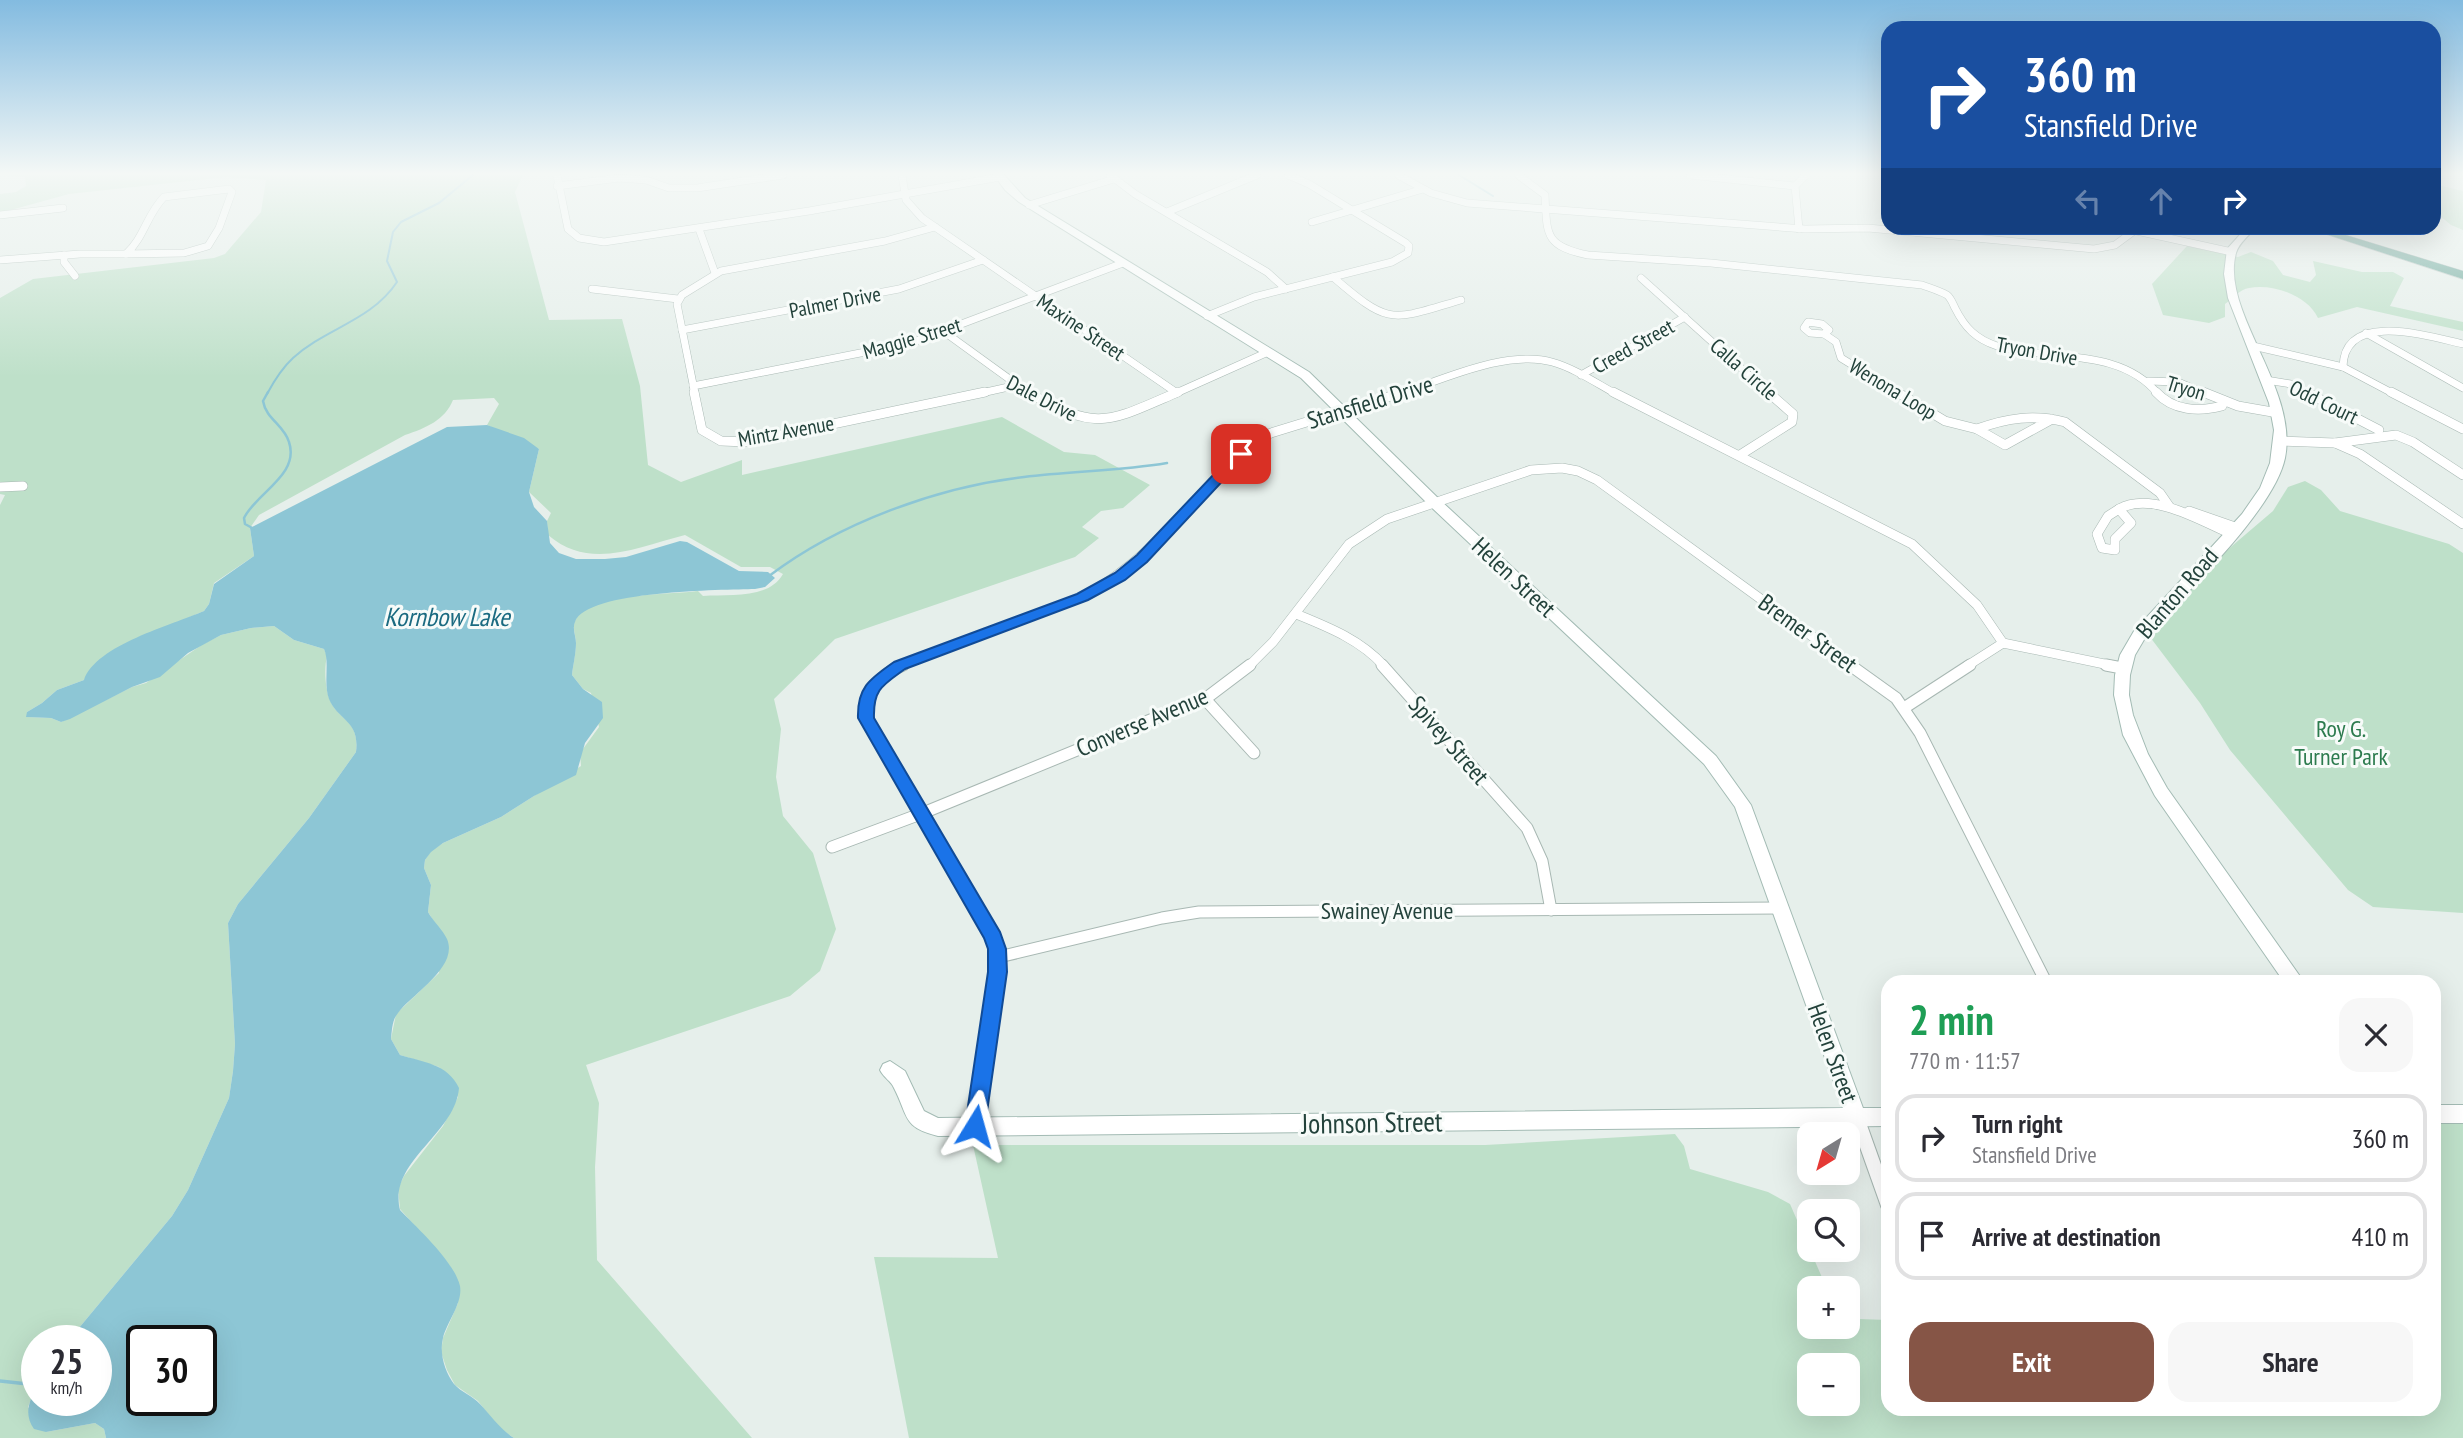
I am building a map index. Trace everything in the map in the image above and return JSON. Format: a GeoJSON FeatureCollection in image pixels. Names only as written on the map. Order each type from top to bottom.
{"type":"FeatureCollection","features":[{"type":"Feature","properties":{"kind":"main road"},"geometry":{"type":"LineString","coordinates":[[2358,242],[2463,275]]}},
{"type":"Feature","properties":{"kind":"street"},"geometry":{"type":"LineString","coordinates":[[125,255],[138,242]]}},
{"type":"Feature","properties":{"kind":"street"},"geometry":{"type":"LineString","coordinates":[[0,260],[64,255],[125,255],[205,247],[211,242]]}},
{"type":"Feature","properties":{"kind":"street"},"geometry":{"type":"LineString","coordinates":[[704,242],[716,273]]}},
{"type":"Feature","properties":{"kind":"street"},"geometry":{"type":"LineString","coordinates":[[592,289],[678,299],[716,273],[879,242]]}},
{"type":"Feature","properties":{"kind":"street","name":"Maxine Street"},"geometry":{"type":"LineString","coordinates":[[958,242],[1177,393]]}},
{"type":"Feature","properties":{"kind":"street","name":"Helen Street"},"geometry":{"type":"LineString","coordinates":[[1090,242],[1305,375],[1435,503],[1723,774],[1742,805],[1857,1118]]}},
{"type":"Feature","properties":{"kind":"street"},"geometry":{"type":"LineString","coordinates":[[1217,242],[1267,272],[1286,289]]}},
{"type":"Feature","properties":{"kind":"street"},"geometry":{"type":"LineString","coordinates":[[1207,316],[1239,302],[1399,259],[1409,251],[1405,242]]}},
{"type":"Feature","properties":{"kind":"street","name":"Tryon Drive"},"geometry":{"type":"LineString","coordinates":[[1556,242],[1579,253],[1711,263],[1922,285],[1949,296],[1967,330],[1984,341],[2011,350],[2104,363],[2147,381],[2162,397],[2187,410],[2209,410],[2222,406],[2224,401]]}},
{"type":"Feature","properties":{"kind":"street"},"geometry":{"type":"LineString","coordinates":[[2025,242],[2094,249],[2119,242]]}},
{"type":"Feature","properties":{"kind":"street"},"geometry":{"type":"LineString","coordinates":[[2186,242],[2232,252],[2239,242]]}},
{"type":"Feature","properties":{"kind":"street","name":"Blanton Road"},"geometry":{"type":"LineString","coordinates":[[2232,252],[2231,284],[2278,413],[2279,454],[2268,485],[2247,517],[2232,530],[2130,647],[2122,668],[2123,709],[2146,766],[2161,792],[2290,975]]}},
{"type":"Feature","properties":{"kind":"street"},"geometry":{"type":"LineString","coordinates":[[64,255],[64,262],[75,276]]}},
{"type":"Feature","properties":{"kind":"street","name":"Palmer Drive"},"geometry":{"type":"LineString","coordinates":[[682,330],[899,289],[984,260]]}},
{"type":"Feature","properties":{"kind":"street","name":"Maggie Street"},"geometry":{"type":"LineString","coordinates":[[693,386],[892,348],[1123,262]]}},
{"type":"Feature","properties":{"kind":"street"},"geometry":{"type":"LineString","coordinates":[[1333,277],[1371,310],[1387,315],[1410,314],[1461,300]]}},
{"type":"Feature","properties":{"kind":"street","name":"Calla Circle"},"geometry":{"type":"LineString","coordinates":[[1641,278],[1793,414],[1792,422],[1740,455]]}},
{"type":"Feature","properties":{"kind":"street","name":"Mintz Avenue"},"geometry":{"type":"LineString","coordinates":[[678,299],[702,430],[713,439],[731,443],[747,442],[1013,386]]}},
{"type":"Feature","properties":{"kind":"street","name":"Creed Street"},"geometry":{"type":"LineString","coordinates":[[1581,375],[1685,317]]}},
{"type":"Feature","properties":{"kind":"street"},"geometry":{"type":"LineString","coordinates":[[2343,367],[2343,361],[2352,343],[2366,333],[2389,330],[2463,344]]}},
{"type":"Feature","properties":{"kind":"street","name":"Dale Drive"},"geometry":{"type":"LineString","coordinates":[[943,331],[1013,386],[1096,422],[1116,419],[1268,352]]}},
{"type":"Feature","properties":{"kind":"street"},"geometry":{"type":"LineString","coordinates":[[2366,333],[2463,388]]}},
{"type":"Feature","properties":{"kind":"street","name":"Wenona Loop"},"geometry":{"type":"LineString","coordinates":[[1824,334],[1836,342],[1841,358],[1945,421],[1977,429],[2005,445],[2052,419]]}},
{"type":"Feature","properties":{"kind":"street"},"geometry":{"type":"LineString","coordinates":[[2253,346],[2343,367],[2463,429]]}},
{"type":"Feature","properties":{"kind":"street","name":"Stansfield Drive"},"geometry":{"type":"LineString","coordinates":[[975,1126],[999,957],[993,937],[866,718],[866,700],[876,683],[899,666],[1083,597],[1111,582],[1142,559],[1255,441],[1283,428],[1516,359],[1545,360],[1581,375],[1898,535],[1925,554],[1998,629],[2003,643]]}},
{"type":"Feature","properties":{"kind":"street","name":"Odd Court"},"geometry":{"type":"LineString","coordinates":[[2266,380],[2291,384],[2379,430]]}},
{"type":"Feature","properties":{"kind":"street","name":"Tryon"},"geometry":{"type":"LineString","coordinates":[[2147,381],[2179,381],[2224,401]]}},
{"type":"Feature","properties":{"kind":"street"},"geometry":{"type":"LineString","coordinates":[[2224,401],[2258,411],[2278,413]]}},
{"type":"Feature","properties":{"kind":"street"},"geometry":{"type":"LineString","coordinates":[[1977,429],[2006,417],[2052,419],[2069,424],[2160,493],[2169,506]]}},
{"type":"Feature","properties":{"kind":"street"},"geometry":{"type":"LineString","coordinates":[[2280,441],[2335,443],[2396,435],[2413,442],[2463,475]]}},
{"type":"Feature","properties":{"kind":"street"},"geometry":{"type":"LineString","coordinates":[[2335,443],[2360,454],[2463,524]]}},
{"type":"Feature","properties":{"kind":"street","name":"Bremer Street"},"geometry":{"type":"LineString","coordinates":[[1435,503],[1541,468],[1562,468],[1588,475],[1887,690],[1904,708],[1920,733],[2042,975]]}},
{"type":"Feature","properties":{"kind":"street"},"geometry":{"type":"LineString","coordinates":[[0,487],[23,485]]}},
{"type":"Feature","properties":{"kind":"street","name":"Converse Avenue"},"geometry":{"type":"LineString","coordinates":[[832,847],[923,813],[1204,698],[1247,668],[1296,614],[1352,541],[1387,519],[1435,503]]}},
{"type":"Feature","properties":{"kind":"street"},"geometry":{"type":"LineString","coordinates":[[2118,508],[2131,523],[2115,539],[2115,550],[2102,548],[2097,534],[2108,516],[2118,508],[2127,505],[2169,506],[2232,530]]}},
{"type":"Feature","properties":{"kind":"street","name":"Spivey Street"},"geometry":{"type":"LineString","coordinates":[[1296,614],[1343,634],[1374,655],[1527,828],[1542,861],[1551,910]]}},
{"type":"Feature","properties":{"kind":"street"},"geometry":{"type":"LineString","coordinates":[[1904,708],[2003,643],[2122,668]]}},
{"type":"Feature","properties":{"kind":"street"},"geometry":{"type":"LineString","coordinates":[[1204,698],[1254,752]]}},
{"type":"Feature","properties":{"kind":"street","name":"Swainey Avenue"},"geometry":{"type":"LineString","coordinates":[[999,957],[1162,918],[1199,912],[1781,908]]}},
{"type":"Feature","properties":{"kind":"street","name":"Johnson Street"},"geometry":{"type":"LineString","coordinates":[[890,1070],[904,1084],[911,1113],[919,1121],[938,1127],[1881,1117]]}},
{"type":"Feature","properties":{"kind":"street"},"geometry":{"type":"LineString","coordinates":[[2441,1114],[2463,1114]]}},
{"type":"Feature","properties":{"kind":"street"},"geometry":{"type":"LineString","coordinates":[[1857,1118],[1881,1185]]}},
{"type":"Feature","properties":{"kind":"green space"},"geometry":{"type":"Polygon","coordinates":[[[235,242],[528,242],[549,320],[622,319],[640,386],[648,465],[681,482],[742,460],[742,475],[1002,417],[1064,452],[1095,455],[1150,485],[1123,508],[1101,511],[1082,527],[1099,538],[1075,557],[835,639],[774,699],[781,729],[776,777],[783,816],[813,853],[836,929],[820,971],[790,996],[586,1065],[599,1103],[595,1167],[597,1260],[752,1438],[514,1438],[499,1428],[478,1401],[455,1385],[447,1370],[441,1352],[443,1338],[458,1303],[450,1266],[400,1209],[398,1188],[404,1176],[443,1126],[458,1097],[439,1067],[400,1055],[391,1039],[396,1014],[439,973],[441,933],[428,912],[431,885],[424,868],[425,860],[431,851],[443,843],[501,817],[581,766],[580,753],[599,727],[591,693],[583,689],[572,675],[576,647],[574,624],[583,612],[595,605],[631,597],[698,591],[703,596],[758,592],[768,588],[783,574],[770,567],[741,567],[685,535],[614,553],[580,552],[564,546],[548,535],[547,521],[551,513],[529,492],[539,449],[487,425],[499,404],[494,398],[453,400],[445,413],[434,422],[405,435],[259,515],[250,528],[254,556],[214,583],[209,604],[204,611],[183,620],[84,680],[57,690],[27,712],[27,717],[51,718],[61,722],[132,687],[146,683],[203,644],[221,635],[274,626],[294,640],[324,649],[327,656],[328,695],[355,733],[356,752],[309,818],[238,904],[228,923],[235,1044],[229,1098],[188,1190],[172,1216],[81,1325],[21,1325],[21,1416],[34,1416],[46,1432],[95,1423],[104,1429],[106,1438],[0,1438],[0,505],[5,495],[0,494],[0,298],[33,279],[214,258],[225,254],[235,242]]]}},
{"type":"Feature","properties":{"kind":"green space"},"geometry":{"type":"Polygon","coordinates":[[[2187,246],[2238,257],[2251,252],[2273,261],[2283,275],[2310,282],[2316,275],[2313,261],[2362,272],[2393,272],[2404,278],[2390,306],[2463,322],[2463,331],[2357,307],[2318,318],[2306,303],[2298,298],[2268,287],[2242,290],[2225,304],[2225,317],[2209,323],[2163,315],[2152,284],[2187,246]]]}},
{"type":"Feature","properties":{"kind":"green space","name":"Roy G. Turner Park"},"geometry":{"type":"Polygon","coordinates":[[[2305,481],[2321,490],[2340,511],[2449,544],[2463,553],[2463,913],[2373,907],[2348,890],[2230,750],[2200,703],[2150,637],[2212,563],[2273,511],[2288,487],[2305,481]]]}},
{"type":"Feature","properties":{"kind":"green space"},"geometry":{"type":"Polygon","coordinates":[[[2441,1124],[2463,1124],[2463,1438],[909,1438],[874,1257],[998,1258],[973,1145],[1485,1145],[1675,1134],[1684,1146],[1690,1169],[1768,1192],[1790,1204],[1797,1220],[1797,1262],[1815,1262],[1821,1276],[1797,1276],[1797,1339],[1860,1339],[1860,1319],[1881,1320],[1881,1416],[2441,1416],[2441,1124]]]}},
{"type":"Feature","properties":{"kind":"water","name":"Kornbow Lake"},"geometry":{"type":"Polygon","coordinates":[[[487,425],[524,438],[539,449],[529,492],[534,507],[547,521],[550,543],[559,553],[576,559],[626,557],[680,541],[687,542],[739,571],[768,572],[775,578],[765,587],[755,589],[657,594],[603,603],[585,611],[574,625],[576,647],[572,675],[583,689],[602,702],[603,718],[585,743],[576,775],[534,796],[501,817],[443,843],[425,860],[424,868],[431,885],[428,912],[447,939],[449,949],[440,970],[396,1016],[391,1039],[400,1055],[442,1069],[459,1088],[455,1105],[446,1120],[412,1162],[404,1177],[399,1193],[400,1210],[451,1266],[460,1286],[459,1299],[442,1344],[442,1356],[448,1374],[457,1387],[477,1401],[514,1438],[106,1438],[104,1429],[95,1423],[46,1432],[34,1429],[29,1418],[112,1416],[112,1325],[81,1325],[172,1216],[188,1190],[229,1098],[235,1044],[228,923],[238,904],[309,818],[356,752],[356,741],[352,727],[329,699],[324,649],[294,640],[274,626],[221,635],[188,653],[160,677],[132,687],[70,719],[61,722],[51,718],[26,717],[27,712],[57,690],[84,680],[103,656],[119,646],[204,611],[209,604],[214,584],[254,556],[250,528],[447,427],[487,425]]]}},
{"type":"Feature","properties":{"kind":"waterway"},"geometry":{"type":"LineString","coordinates":[[267,394],[278,375],[293,358],[374,306],[397,282],[387,261],[391,242]]}},
{"type":"Feature","properties":{"kind":"waterway"},"geometry":{"type":"LineString","coordinates":[[254,529],[245,524],[244,518],[283,474],[291,454],[287,436],[265,407],[263,401],[268,392]]}},
{"type":"Feature","properties":{"kind":"waterway"},"geometry":{"type":"LineString","coordinates":[[769,576],[796,557],[858,524],[890,510],[957,489],[1024,477],[1167,463]]}},
{"type":"Feature","properties":{"kind":"waterway"},"geometry":{"type":"LineString","coordinates":[[0,1381],[21,1383]]}},
{"type":"Feature","properties":{"kind":"route"},"geometry":{"type":"LineString","coordinates":[[975,1126],[999,957],[993,937],[866,718],[864,710],[869,691],[884,675],[899,666],[1083,597],[1120,576],[1142,559],[1241,454]]}}]}
